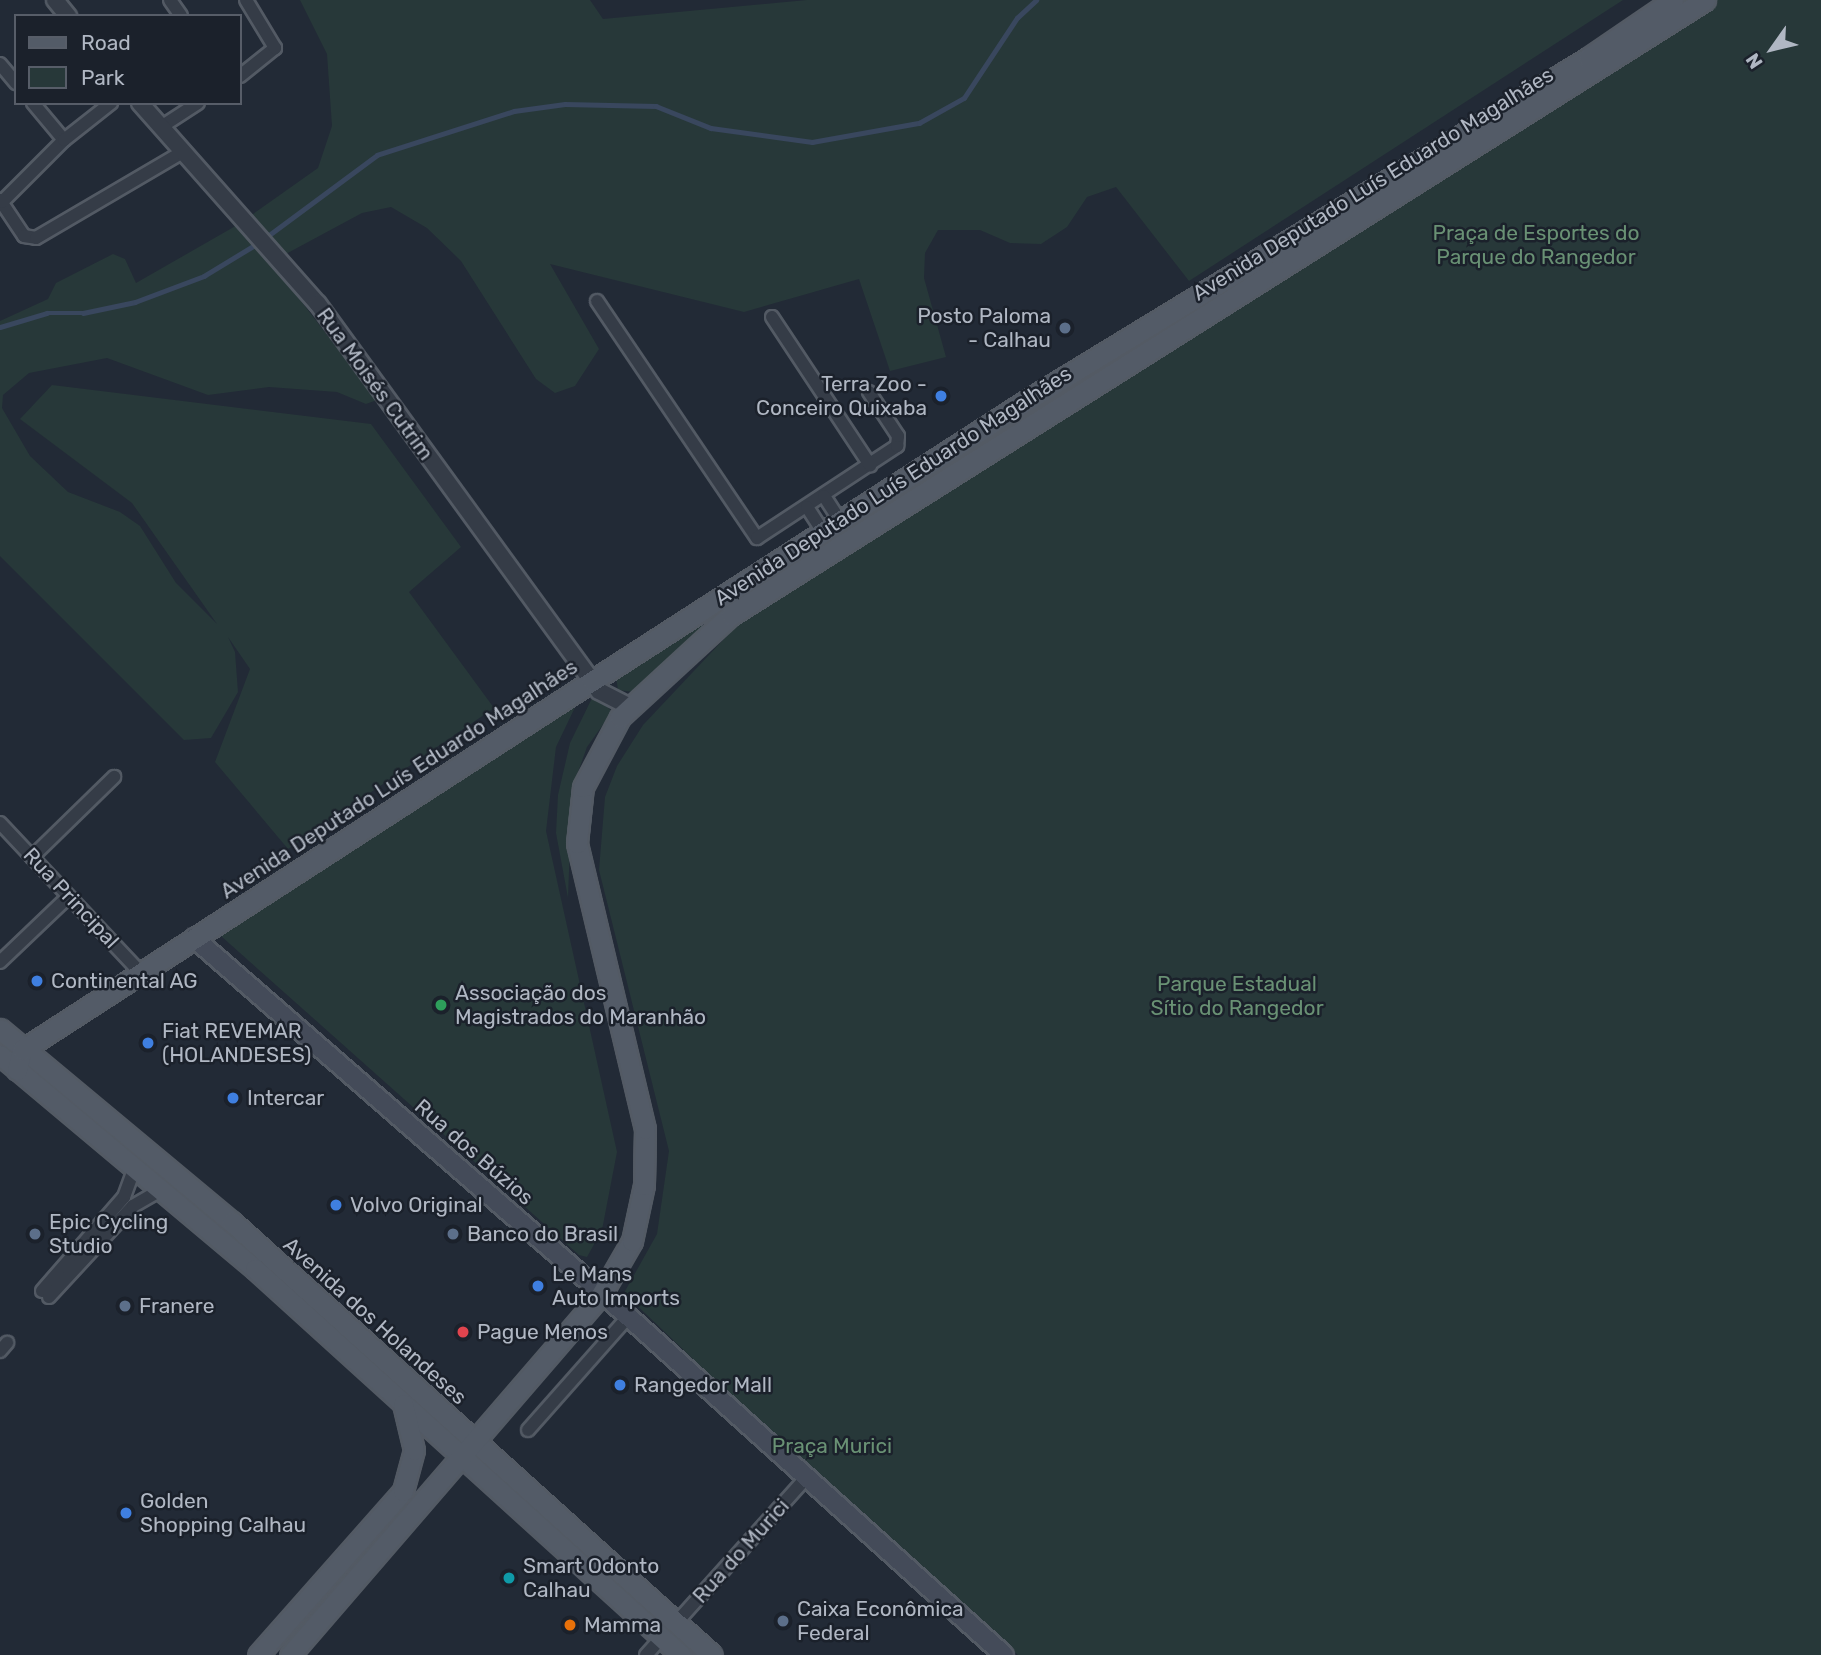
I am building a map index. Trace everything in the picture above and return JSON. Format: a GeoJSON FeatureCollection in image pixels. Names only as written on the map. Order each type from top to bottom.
{"type":"FeatureCollection","features":[{"type":"Feature","properties":{"kind":"main road","name":"Avenida Deputado Luís Eduardo Magalhães"},"geometry":{"type":"LineString","coordinates":[[22,1050],[840,521],[1673,0]]}},
{"type":"Feature","properties":{"kind":"main road","name":"Avenida Deputado Luís Eduardo Magalhães"},"geometry":{"type":"LineString","coordinates":[[290,1655],[477,1443],[602,1293],[637,1224],[646,1147],[636,1087],[580,875],[578,816],[590,769],[630,707],[731,615],[1705,0]]}},
{"type":"Feature","properties":{"kind":"main road","name":"Rua dos Búzios"},"geometry":{"type":"LineString","coordinates":[[194,939],[602,1293],[805,1479],[1004,1655]]}},
{"type":"Feature","properties":{"kind":"main road","name":"Avenida dos Holandeses"},"geometry":{"type":"LineString","coordinates":[[0,1029],[232,1222],[712,1655]]}},
{"type":"Feature","properties":{"kind":"main road"},"geometry":{"type":"LineString","coordinates":[[17,1070],[22,1050]]}},
{"type":"Feature","properties":{"kind":"main road","name":"Avenida dos Holandeses"},"geometry":{"type":"LineString","coordinates":[[0,1055],[163,1189],[681,1655]]}},
{"type":"Feature","properties":{"kind":"main road"},"geometry":{"type":"LineString","coordinates":[[258,1655],[403,1491],[414,1450],[403,1404]]}},
{"type":"Feature","properties":{"kind":"street"},"geometry":{"type":"LineString","coordinates":[[55,0],[66,14]]}},
{"type":"Feature","properties":{"kind":"street"},"geometry":{"type":"LineString","coordinates":[[242,74],[275,48],[246,0]]}},
{"type":"Feature","properties":{"kind":"street"},"geometry":{"type":"LineString","coordinates":[[0,64],[14,81]]}},
{"type":"Feature","properties":{"kind":"street"},"geometry":{"type":"LineString","coordinates":[[35,105],[64,140]]}},
{"type":"Feature","properties":{"kind":"street"},"geometry":{"type":"LineString","coordinates":[[108,105],[64,140],[1,201],[24,236],[36,238],[184,152]]}},
{"type":"Feature","properties":{"kind":"street","name":"Rua Moisés Cutrim"},"geometry":{"type":"LineString","coordinates":[[142,105],[285,264],[592,681],[610,700],[630,707]]}},
{"type":"Feature","properties":{"kind":"street"},"geometry":{"type":"LineString","coordinates":[[161,127],[195,105]]}},
{"type":"Feature","properties":{"kind":"street"},"geometry":{"type":"LineString","coordinates":[[597,301],[753,536],[761,538],[870,465],[899,442],[869,392]]}},
{"type":"Feature","properties":{"kind":"street"},"geometry":{"type":"LineString","coordinates":[[772,317],[870,465]]}},
{"type":"Feature","properties":{"kind":"street"},"geometry":{"type":"LineString","coordinates":[[824,496],[840,521]]}},
{"type":"Feature","properties":{"kind":"street"},"geometry":{"type":"LineString","coordinates":[[807,507],[823,532]]}},
{"type":"Feature","properties":{"kind":"street"},"geometry":{"type":"LineString","coordinates":[[32,857],[114,777]]}},
{"type":"Feature","properties":{"kind":"street","name":"Rua Principal"},"geometry":{"type":"LineString","coordinates":[[0,823],[141,973]]}},
{"type":"Feature","properties":{"kind":"street"},"geometry":{"type":"LineString","coordinates":[[0,962],[68,897]]}},
{"type":"Feature","properties":{"kind":"street"},"geometry":{"type":"LineString","coordinates":[[135,1167],[124,1197],[45,1294],[130,1208],[163,1189]]}},
{"type":"Feature","properties":{"kind":"street"},"geometry":{"type":"LineString","coordinates":[[528,1430],[628,1317]]}},
{"type":"Feature","properties":{"kind":"street","name":"Rua do Murici"},"geometry":{"type":"LineString","coordinates":[[676,1623],[805,1479]]}},
{"type":"Feature","properties":{"kind":"street"},"geometry":{"type":"LineString","coordinates":[[646,1655],[662,1637]]}},
{"type":"Feature","properties":{"kind":"green space"},"geometry":{"type":"Polygon","coordinates":[[[300,0],[590,0],[603,19],[807,0],[1623,0],[1189,281],[1116,187],[1087,197],[1067,227],[1041,244],[1010,243],[980,230],[938,230],[925,253],[924,278],[946,357],[890,371],[859,279],[744,312],[550,264],[599,349],[575,386],[555,393],[536,379],[461,261],[427,228],[391,207],[362,213],[271,262],[377,400],[366,404],[337,392],[269,387],[208,395],[107,358],[29,373],[3,395],[2,408],[30,456],[68,492],[120,512],[140,526],[176,583],[217,624],[132,503],[20,419],[52,385],[371,424],[461,547],[409,592],[494,708],[288,849],[215,762],[250,669],[228,637],[235,652],[238,692],[211,738],[184,740],[0,556],[0,321],[48,299],[56,283],[113,254],[125,259],[136,283],[239,224],[318,168],[332,126],[327,54],[300,0]]]}},
{"type":"Feature","properties":{"kind":"green space","name":"Parque Estadual Sítio do Rangedor"},"geometry":{"type":"Polygon","coordinates":[[[1714,0],[1821,0],[1821,1655],[1018,1655],[811,1472],[624,1293],[657,1234],[669,1151],[599,870],[605,797],[617,766],[643,725],[740,622],[1714,0]]]}},
{"type":"Feature","properties":{"kind":"green space"},"geometry":{"type":"Polygon","coordinates":[[[701,623],[706,627],[633,692],[618,690],[616,677],[701,623]]]}},
{"type":"Feature","properties":{"kind":"green space"},"geometry":{"type":"Polygon","coordinates":[[[595,692],[612,712],[587,747],[572,789],[568,898],[556,833],[558,795],[570,743],[595,692]]]}},
{"type":"Feature","properties":{"kind":"green space","name":"Associação dos Magistrados do Maranhão"},"geometry":{"type":"Polygon","coordinates":[[[579,699],[556,747],[546,831],[617,1152],[602,1230],[587,1257],[579,1255],[221,936],[222,929],[579,699]]]}},
{"type":"Feature","properties":{"kind":"waterway"},"geometry":{"type":"LineString","coordinates":[[265,238],[377,155],[514,111],[565,104],[656,106],[711,128],[812,142],[919,123],[964,98],[1017,18],[1036,0]]}},
{"type":"Feature","properties":{"kind":"waterway"},"geometry":{"type":"LineString","coordinates":[[0,327],[47,313],[83,313],[135,302],[204,276],[258,243]]}},
{"type":"Feature","properties":{"kind":"place","name":"Posto Paloma - Calhau"},"geometry":{"type":"Point","coordinates":[1065,328]}},
{"type":"Feature","properties":{"kind":"place","name":"Terra Zoo - Conceiro Quixaba"},"geometry":{"type":"Point","coordinates":[941,396]}},
{"type":"Feature","properties":{"kind":"place","name":"Continental AG"},"geometry":{"type":"Point","coordinates":[37,981]}},
{"type":"Feature","properties":{"kind":"place","name":"Associação dos Magistrados do Maranhão"},"geometry":{"type":"Point","coordinates":[441,1005]}},
{"type":"Feature","properties":{"kind":"place","name":"Fiat REVEMAR (HOLANDESES)"},"geometry":{"type":"Point","coordinates":[148,1043]}},
{"type":"Feature","properties":{"kind":"place","name":"Intercar"},"geometry":{"type":"Point","coordinates":[233,1098]}},
{"type":"Feature","properties":{"kind":"place","name":"Volvo Original"},"geometry":{"type":"Point","coordinates":[336,1205]}},
{"type":"Feature","properties":{"kind":"place","name":"Epic Cycling Studio"},"geometry":{"type":"Point","coordinates":[35,1234]}},
{"type":"Feature","properties":{"kind":"place","name":"Banco do Brasil"},"geometry":{"type":"Point","coordinates":[453,1234]}},
{"type":"Feature","properties":{"kind":"place","name":"Le Mans Auto Imports"},"geometry":{"type":"Point","coordinates":[538,1286]}},
{"type":"Feature","properties":{"kind":"place","name":"Franere"},"geometry":{"type":"Point","coordinates":[125,1306]}},
{"type":"Feature","properties":{"kind":"place","name":"Pague Menos"},"geometry":{"type":"Point","coordinates":[463,1332]}},
{"type":"Feature","properties":{"kind":"place","name":"Rangedor Mall"},"geometry":{"type":"Point","coordinates":[620,1385]}},
{"type":"Feature","properties":{"kind":"place","name":"Golden Shopping Calhau"},"geometry":{"type":"Point","coordinates":[126,1513]}},
{"type":"Feature","properties":{"kind":"place","name":"Smart Odonto Calhau"},"geometry":{"type":"Point","coordinates":[509,1578]}},
{"type":"Feature","properties":{"kind":"place","name":"Caixa Econômica Federal"},"geometry":{"type":"Point","coordinates":[783,1621]}},
{"type":"Feature","properties":{"kind":"place","name":"Mamma"},"geometry":{"type":"Point","coordinates":[570,1625]}},
{"type":"Feature","properties":{"kind":"park label","name":"Praça de Esportes do Parque do Rangedor"},"geometry":{"type":"Point","coordinates":[1536,245]}},
{"type":"Feature","properties":{"kind":"park label","name":"Praça Murici"},"geometry":{"type":"Point","coordinates":[832,1446]}}]}
